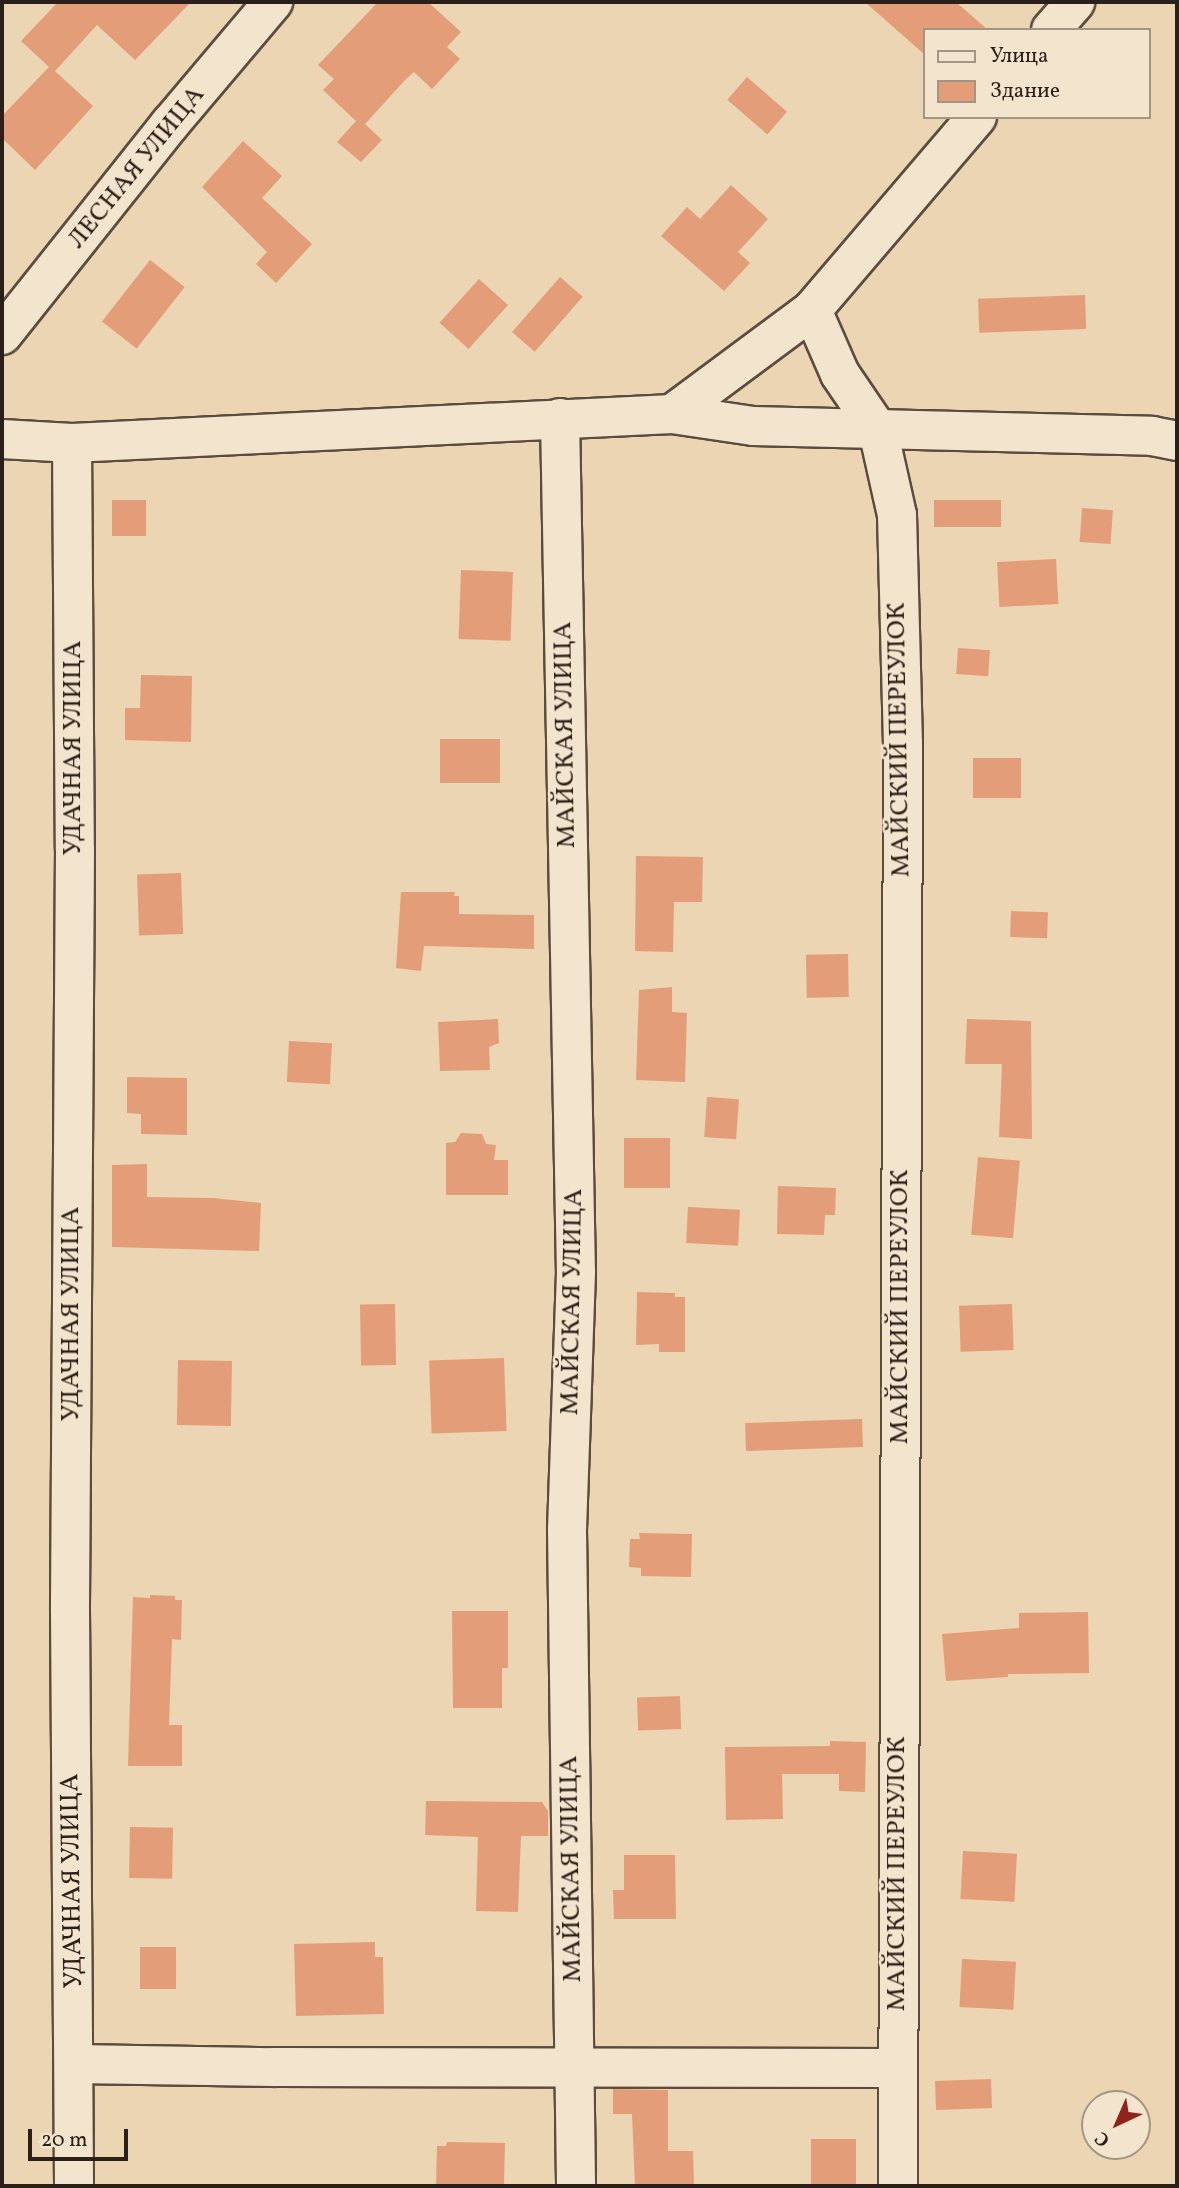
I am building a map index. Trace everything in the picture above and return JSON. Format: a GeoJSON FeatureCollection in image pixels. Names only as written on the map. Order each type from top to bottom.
{"type":"FeatureCollection","features":[{"type":"Feature","properties":{"kind":"street","name":"ЛЕСНАЯ УЛИЦА"},"geometry":{"type":"LineString","coordinates":[[2,335],[170,124],[273,2]]}},
{"type":"Feature","properties":{"kind":"street"},"geometry":{"type":"LineString","coordinates":[[1053,28],[1075,2]]}},
{"type":"Feature","properties":{"kind":"street"},"geometry":{"type":"LineString","coordinates":[[672,414],[812,310],[974,119]]}},
{"type":"Feature","properties":{"kind":"street"},"geometry":{"type":"LineString","coordinates":[[812,310],[841,374],[878,430]]}},
{"type":"Feature","properties":{"kind":"street"},"geometry":{"type":"LineString","coordinates":[[2,439],[72,443],[672,414],[733,425],[1152,436],[1177,441]]}},
{"type":"Feature","properties":{"kind":"street","name":"МАЙСКАЯ УЛИЦА"},"geometry":{"type":"LineString","coordinates":[[560,418],[576,1272],[567,1530],[576,2186]]}},
{"type":"Feature","properties":{"kind":"street","name":"МАЙСКИЙ ПЕРЕУЛОК"},"geometry":{"type":"LineString","coordinates":[[878,430],[897,515],[903,744],[898,2186]]}},
{"type":"Feature","properties":{"kind":"street","name":"УДАЧНАЯ УЛИЦА"},"geometry":{"type":"LineString","coordinates":[[72,443],[75,850],[70,1610],[74,2186]]}},
{"type":"Feature","properties":{"kind":"street"},"geometry":{"type":"LineString","coordinates":[[75,2064],[898,2068]]}},
{"type":"Feature","properties":{"kind":"building"},"geometry":{"type":"Polygon","coordinates":[[[58,2],[191,2],[135,60],[97,25],[55,71],[93,106],[35,170],[2,138],[2,116],[49,67],[21,41],[58,2]]]}},
{"type":"Feature","properties":{"kind":"building"},"geometry":{"type":"Polygon","coordinates":[[[378,2],[428,2],[461,32],[447,47],[460,59],[432,89],[414,72],[406,79],[365,124],[382,140],[361,162],[337,142],[356,121],[323,90],[334,79],[318,65],[378,2]]]}},
{"type":"Feature","properties":{"kind":"building"},"geometry":{"type":"Polygon","coordinates":[[[865,2],[956,2],[986,28],[923,28],[923,53],[865,2]]]}},
{"type":"Feature","properties":{"kind":"building"},"geometry":{"type":"Polygon","coordinates":[[[747,77],[787,112],[767,134],[727,100],[747,77]]]}},
{"type":"Feature","properties":{"kind":"building"},"geometry":{"type":"Polygon","coordinates":[[[243,141],[282,176],[262,198],[312,244],[276,283],[256,264],[267,252],[202,187],[243,141]]]}},
{"type":"Feature","properties":{"kind":"building"},"geometry":{"type":"Polygon","coordinates":[[[731,185],[768,219],[738,252],[750,263],[724,291],[661,236],[687,207],[700,219],[731,185]]]}},
{"type":"Feature","properties":{"kind":"building"},"geometry":{"type":"Polygon","coordinates":[[[150,260],[185,287],[137,349],[102,321],[150,260]]]}},
{"type":"Feature","properties":{"kind":"building"},"geometry":{"type":"Polygon","coordinates":[[[560,277],[583,297],[535,352],[512,332],[560,277]]]}},
{"type":"Feature","properties":{"kind":"building"},"geometry":{"type":"Polygon","coordinates":[[[479,279],[508,305],[469,349],[440,323],[479,279]]]}},
{"type":"Feature","properties":{"kind":"building"},"geometry":{"type":"Polygon","coordinates":[[[1085,295],[1086,329],[979,333],[978,299],[1085,295]]]}},
{"type":"Feature","properties":{"kind":"building"},"geometry":{"type":"Polygon","coordinates":[[[112,500],[146,500],[146,536],[112,536],[112,500]]]}},
{"type":"Feature","properties":{"kind":"building"},"geometry":{"type":"Polygon","coordinates":[[[934,500],[1001,500],[1001,527],[934,527],[934,500]]]}},
{"type":"Feature","properties":{"kind":"building"},"geometry":{"type":"Polygon","coordinates":[[[1082,508],[1113,510],[1111,544],[1080,542],[1082,508]]]}},
{"type":"Feature","properties":{"kind":"building"},"geometry":{"type":"Polygon","coordinates":[[[1056,559],[1058,604],[999,607],[997,562],[1056,559]]]}},
{"type":"Feature","properties":{"kind":"building"},"geometry":{"type":"Polygon","coordinates":[[[461,570],[513,572],[511,641],[459,639],[461,570]]]}},
{"type":"Feature","properties":{"kind":"building"},"geometry":{"type":"Polygon","coordinates":[[[958,648],[990,650],[988,676],[956,674],[958,648]]]}},
{"type":"Feature","properties":{"kind":"building"},"geometry":{"type":"Polygon","coordinates":[[[141,675],[192,676],[191,742],[125,740],[125,708],[140,708],[141,675]]]}},
{"type":"Feature","properties":{"kind":"building"},"geometry":{"type":"Polygon","coordinates":[[[440,739],[500,739],[500,783],[440,783],[440,739]]]}},
{"type":"Feature","properties":{"kind":"building"},"geometry":{"type":"Polygon","coordinates":[[[973,758],[1021,758],[1021,798],[973,798],[973,758]]]}},
{"type":"Feature","properties":{"kind":"building"},"geometry":{"type":"Polygon","coordinates":[[[636,856],[703,857],[702,902],[674,902],[673,952],[635,951],[636,856]]]}},
{"type":"Feature","properties":{"kind":"building"},"geometry":{"type":"Polygon","coordinates":[[[181,873],[183,934],[139,935],[137,875],[181,873]]]}},
{"type":"Feature","properties":{"kind":"building"},"geometry":{"type":"Polygon","coordinates":[[[401,892],[455,892],[454,896],[459,896],[459,914],[534,915],[534,949],[424,946],[421,971],[396,968],[401,892]]]}},
{"type":"Feature","properties":{"kind":"building"},"geometry":{"type":"Polygon","coordinates":[[[1011,911],[1048,912],[1047,938],[1010,937],[1011,911]]]}},
{"type":"Feature","properties":{"kind":"building"},"geometry":{"type":"Polygon","coordinates":[[[848,954],[849,997],[807,998],[806,955],[848,954]]]}},
{"type":"Feature","properties":{"kind":"building"},"geometry":{"type":"Polygon","coordinates":[[[672,987],[672,1012],[687,1013],[685,1082],[636,1080],[639,990],[672,987]]]}},
{"type":"Feature","properties":{"kind":"building"},"geometry":{"type":"Polygon","coordinates":[[[498,1019],[499,1043],[489,1047],[490,1070],[440,1071],[438,1022],[498,1019]]]}},
{"type":"Feature","properties":{"kind":"building"},"geometry":{"type":"Polygon","coordinates":[[[967,1019],[1031,1021],[1032,1139],[999,1137],[1002,1064],[965,1064],[967,1019]]]}},
{"type":"Feature","properties":{"kind":"building"},"geometry":{"type":"Polygon","coordinates":[[[289,1041],[332,1043],[330,1084],[287,1082],[289,1041]]]}},
{"type":"Feature","properties":{"kind":"building"},"geometry":{"type":"Polygon","coordinates":[[[127,1077],[187,1078],[187,1135],[141,1134],[141,1114],[127,1113],[127,1077]]]}},
{"type":"Feature","properties":{"kind":"building"},"geometry":{"type":"Polygon","coordinates":[[[707,1097],[739,1099],[736,1139],[704,1137],[707,1097]]]}},
{"type":"Feature","properties":{"kind":"building"},"geometry":{"type":"Polygon","coordinates":[[[461,1133],[482,1134],[486,1144],[496,1145],[494,1160],[508,1160],[508,1195],[446,1195],[446,1143],[455,1142],[461,1133]]]}},
{"type":"Feature","properties":{"kind":"building"},"geometry":{"type":"Polygon","coordinates":[[[624,1138],[670,1138],[670,1188],[624,1188],[624,1138]]]}},
{"type":"Feature","properties":{"kind":"building"},"geometry":{"type":"Polygon","coordinates":[[[978,1157],[1020,1161],[1013,1238],[971,1235],[978,1157]]]}},
{"type":"Feature","properties":{"kind":"building"},"geometry":{"type":"Polygon","coordinates":[[[147,1164],[147,1197],[213,1198],[261,1203],[259,1251],[112,1247],[112,1165],[147,1164]]]}},
{"type":"Feature","properties":{"kind":"building"},"geometry":{"type":"Polygon","coordinates":[[[778,1186],[836,1188],[835,1215],[825,1215],[824,1235],[777,1234],[778,1186]]]}},
{"type":"Feature","properties":{"kind":"building"},"geometry":{"type":"Polygon","coordinates":[[[688,1207],[740,1210],[738,1246],[686,1243],[688,1207]]]}},
{"type":"Feature","properties":{"kind":"building"},"geometry":{"type":"Polygon","coordinates":[[[637,1292],[675,1293],[675,1297],[685,1297],[685,1352],[659,1352],[659,1344],[636,1345],[637,1292]]]}},
{"type":"Feature","properties":{"kind":"building"},"geometry":{"type":"Polygon","coordinates":[[[395,1304],[396,1365],[361,1366],[360,1305],[395,1304]]]}},
{"type":"Feature","properties":{"kind":"building"},"geometry":{"type":"Polygon","coordinates":[[[1012,1304],[1014,1350],[961,1352],[959,1306],[1012,1304]]]}},
{"type":"Feature","properties":{"kind":"building"},"geometry":{"type":"Polygon","coordinates":[[[504,1358],[507,1431],[432,1434],[429,1361],[504,1358]]]}},
{"type":"Feature","properties":{"kind":"building"},"geometry":{"type":"Polygon","coordinates":[[[178,1360],[232,1361],[231,1426],[177,1425],[178,1360]]]}},
{"type":"Feature","properties":{"kind":"building"},"geometry":{"type":"Polygon","coordinates":[[[862,1419],[863,1447],[746,1451],[745,1423],[862,1419]]]}},
{"type":"Feature","properties":{"kind":"building"},"geometry":{"type":"Polygon","coordinates":[[[639,1533],[692,1534],[691,1577],[641,1576],[641,1568],[629,1567],[630,1539],[640,1539],[639,1533]]]}},
{"type":"Feature","properties":{"kind":"building"},"geometry":{"type":"Polygon","coordinates":[[[150,1595],[175,1596],[175,1600],[182,1600],[181,1640],[172,1639],[169,1725],[182,1725],[182,1766],[128,1766],[133,1597],[150,1598],[150,1595]]]}},
{"type":"Feature","properties":{"kind":"building"},"geometry":{"type":"Polygon","coordinates":[[[452,1611],[508,1611],[508,1668],[502,1668],[502,1708],[453,1708],[452,1611]]]}},
{"type":"Feature","properties":{"kind":"building"},"geometry":{"type":"Polygon","coordinates":[[[1088,1612],[1089,1673],[1008,1674],[1008,1677],[946,1681],[942,1634],[1019,1628],[1019,1613],[1088,1612]]]}},
{"type":"Feature","properties":{"kind":"building"},"geometry":{"type":"Polygon","coordinates":[[[680,1696],[681,1729],[638,1730],[637,1698],[680,1696]]]}},
{"type":"Feature","properties":{"kind":"building"},"geometry":{"type":"Polygon","coordinates":[[[830,1741],[866,1742],[865,1792],[839,1791],[839,1774],[782,1774],[783,1819],[726,1820],[725,1747],[830,1746],[830,1741]]]}},
{"type":"Feature","properties":{"kind":"building"},"geometry":{"type":"Polygon","coordinates":[[[426,1801],[542,1802],[548,1811],[548,1836],[521,1836],[518,1912],[476,1911],[478,1837],[425,1835],[426,1801]]]}},
{"type":"Feature","properties":{"kind":"building"},"geometry":{"type":"Polygon","coordinates":[[[130,1827],[173,1828],[172,1879],[129,1878],[130,1827]]]}},
{"type":"Feature","properties":{"kind":"building"},"geometry":{"type":"Polygon","coordinates":[[[963,1851],[1017,1854],[1014,1902],[960,1899],[963,1851]]]}},
{"type":"Feature","properties":{"kind":"building"},"geometry":{"type":"Polygon","coordinates":[[[624,1855],[675,1855],[676,1919],[614,1919],[613,1890],[624,1890],[624,1855]]]}},
{"type":"Feature","properties":{"kind":"building"},"geometry":{"type":"Polygon","coordinates":[[[375,1942],[375,1957],[383,1957],[384,2014],[296,2016],[294,1944],[375,1942]]]}},
{"type":"Feature","properties":{"kind":"building"},"geometry":{"type":"Polygon","coordinates":[[[140,1947],[176,1947],[176,1989],[140,1989],[140,1947]]]}},
{"type":"Feature","properties":{"kind":"building"},"geometry":{"type":"Polygon","coordinates":[[[962,1959],[1016,1962],[1013,2010],[959,2007],[962,1959]]]}},
{"type":"Feature","properties":{"kind":"building"},"geometry":{"type":"Polygon","coordinates":[[[991,2079],[992,2108],[936,2110],[935,2081],[991,2079]]]}},
{"type":"Feature","properties":{"kind":"building"},"geometry":{"type":"Polygon","coordinates":[[[613,2089],[668,2090],[668,2151],[693,2151],[694,2186],[635,2186],[632,2114],[613,2114],[613,2089]]]}},
{"type":"Feature","properties":{"kind":"building"},"geometry":{"type":"Polygon","coordinates":[[[811,2139],[856,2139],[856,2186],[811,2186],[811,2139]]]}},
{"type":"Feature","properties":{"kind":"building"},"geometry":{"type":"Polygon","coordinates":[[[447,2142],[505,2143],[504,2186],[436,2186],[437,2146],[446,2146],[447,2142]]]}}]}
